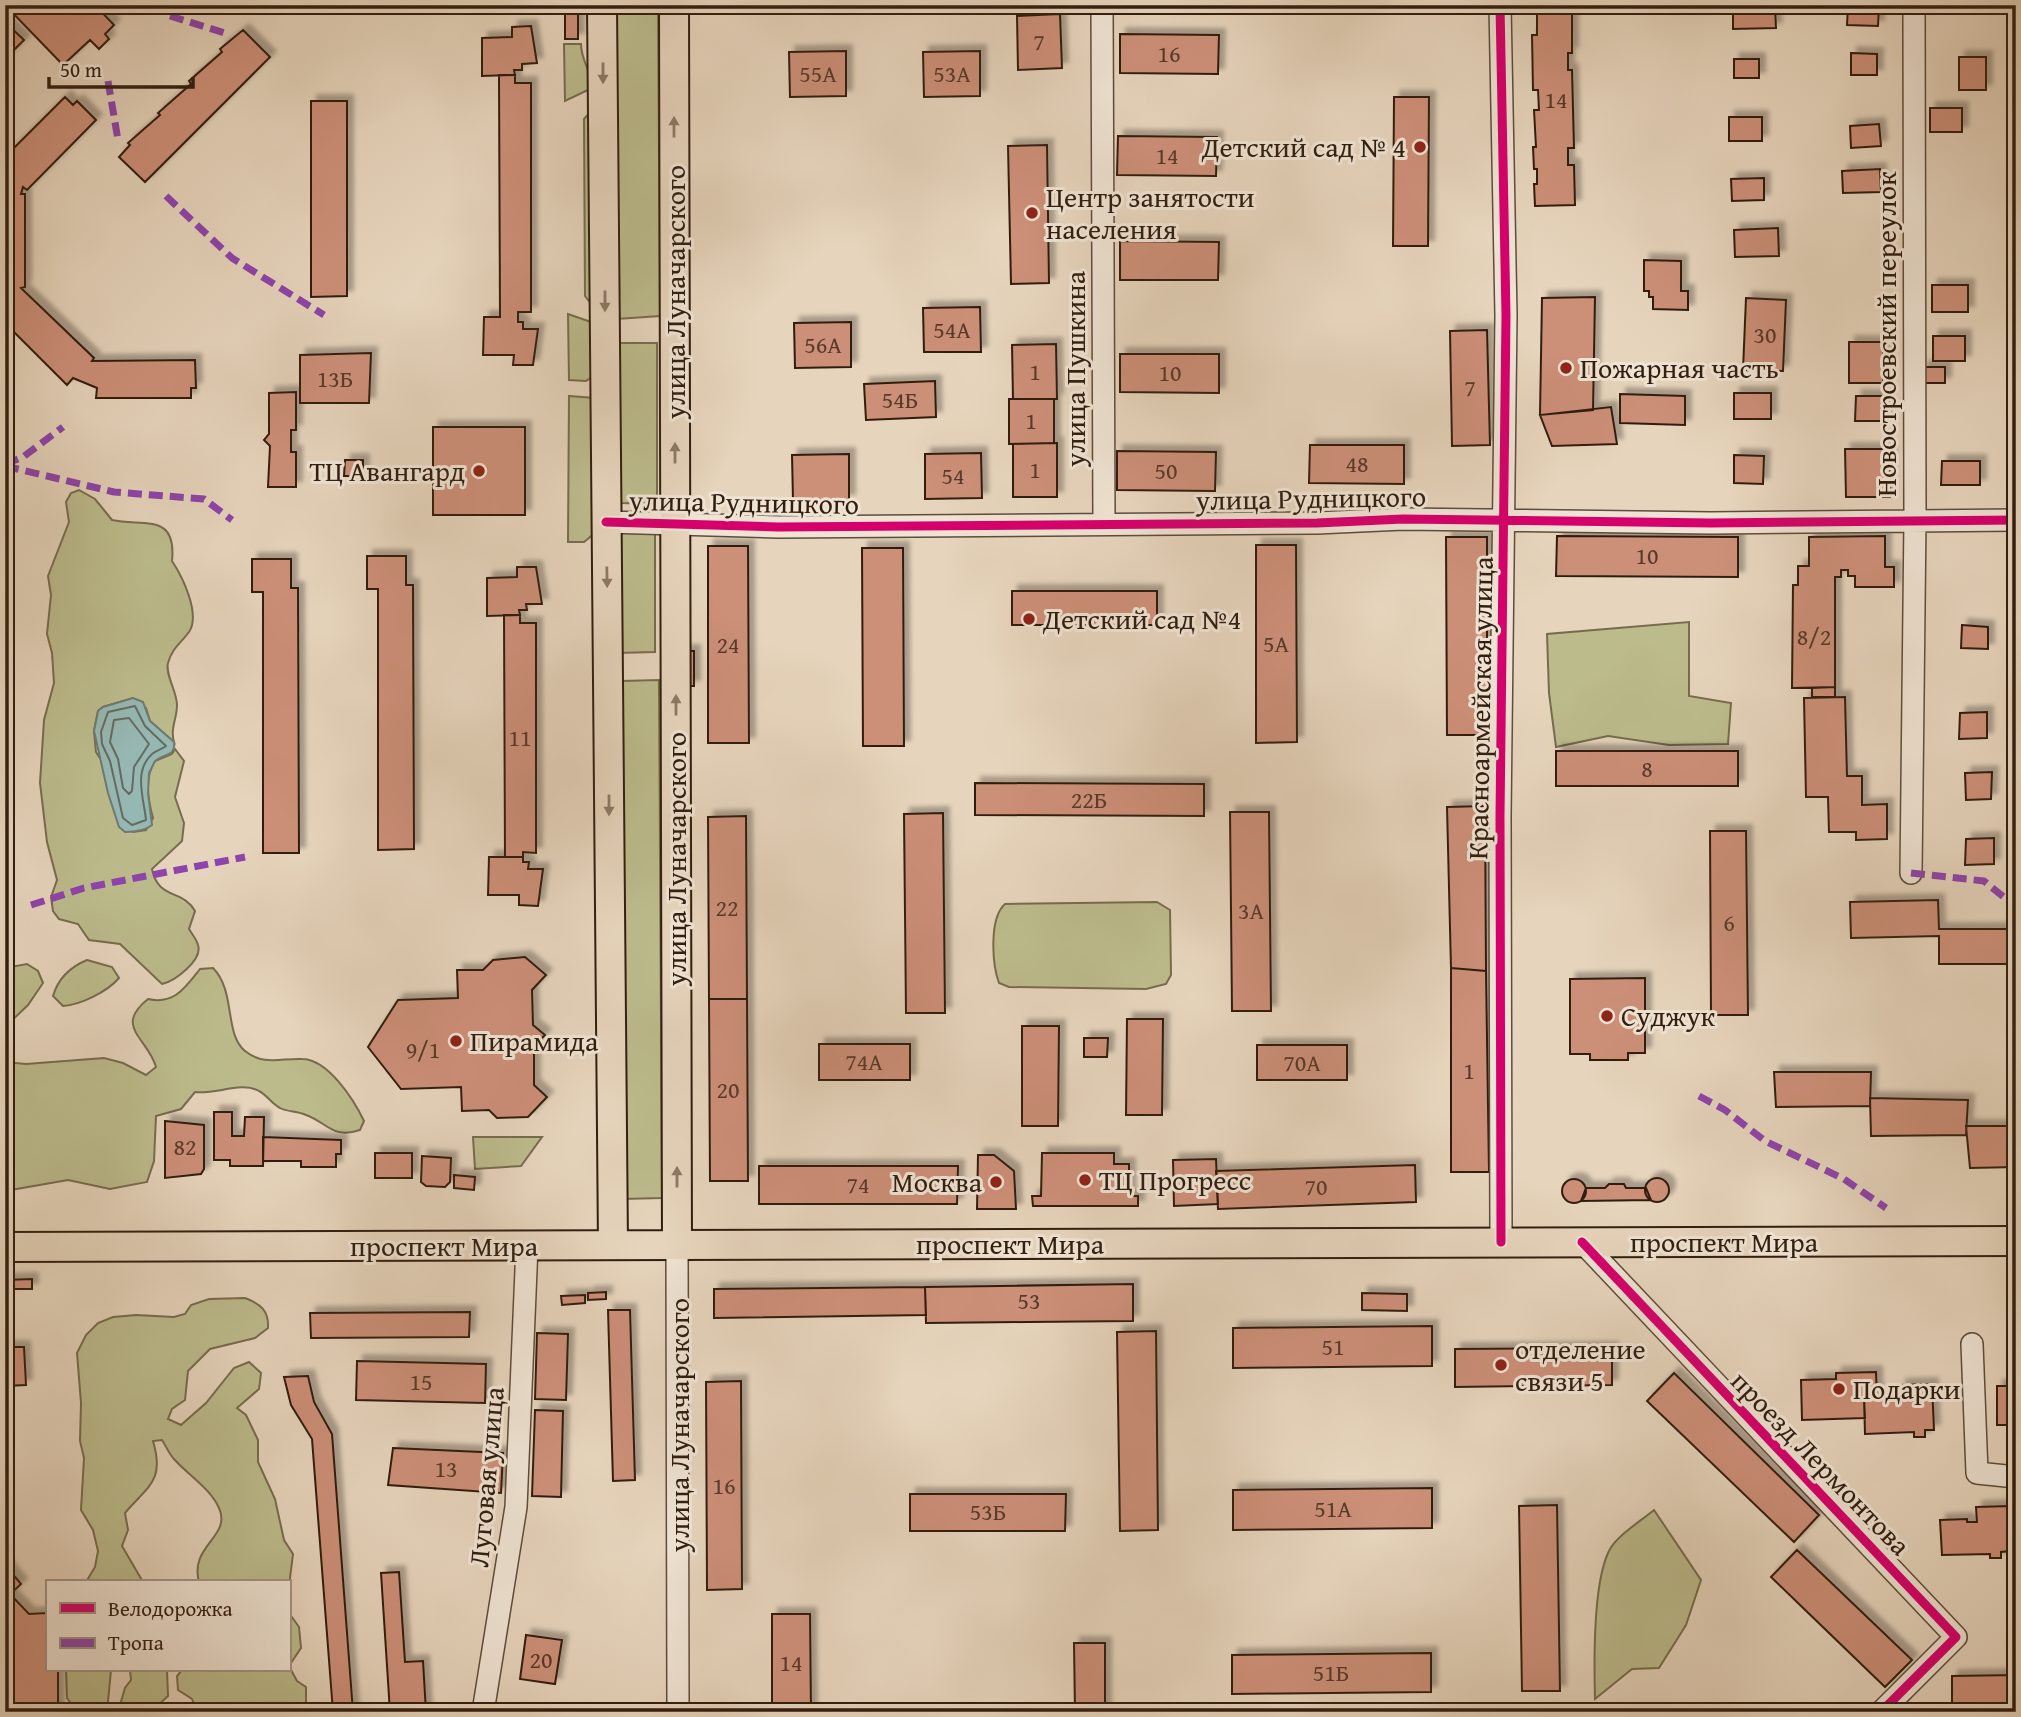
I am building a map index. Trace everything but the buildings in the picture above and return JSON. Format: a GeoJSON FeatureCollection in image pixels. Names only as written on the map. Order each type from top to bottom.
{"type":"FeatureCollection","features":[{"type":"Feature","properties":{"kind":"main road"},"geometry":{"type":"LineString","coordinates":[[602,5],[612,1245]]}},
{"type":"Feature","properties":{"kind":"main road","name":"улица Луначарского"},"geometry":{"type":"LineString","coordinates":[[674,5],[677,1245]]}},
{"type":"Feature","properties":{"kind":"main road","name":"проспект Мира"},"geometry":{"type":"LineString","coordinates":[[5,1247],[2016,1241]]}},
{"type":"Feature","properties":{"kind":"street","name":"улица Пушкина"},"geometry":{"type":"LineString","coordinates":[[1102,5],[1104,523]]}},
{"type":"Feature","properties":{"kind":"street","name":"Красноармейская улица"},"geometry":{"type":"LineString","coordinates":[[1500,5],[1506,315],[1500,816],[1501,1242]]}},
{"type":"Feature","properties":{"kind":"street","name":"Новостроевский переулок"},"geometry":{"type":"LineString","coordinates":[[1911,873],[1914,519],[1913,5]]}},
{"type":"Feature","properties":{"kind":"street","name":"улица Рудницкого"},"geometry":{"type":"LineString","coordinates":[[606,522],[778,527],[1505,519],[1711,523],[2016,520]]}},
{"type":"Feature","properties":{"kind":"street","name":"проезд Лермонтова"},"geometry":{"type":"LineString","coordinates":[[1582,1242],[1685,1354],[1956,1637],[1881,1712]]}},
{"type":"Feature","properties":{"kind":"street","name":"улица Луначарского"},"geometry":{"type":"LineString","coordinates":[[677,1245],[678,1712]]}},
{"type":"Feature","properties":{"kind":"street","name":"Луговая улица"},"geometry":{"type":"LineString","coordinates":[[484,1712],[516,1507],[527,1246]]}},
{"type":"Feature","properties":{"kind":"street"},"geometry":{"type":"LineString","coordinates":[[1972,1344],[1977,1473],[2016,1477]]}},
{"type":"Feature","properties":{"kind":"shaded area"},"geometry":{"type":"Polygon","coordinates":[[[616,5],[658,5],[660,316],[617,319],[616,5]]]}},
{"type":"Feature","properties":{"kind":"shaded area"},"geometry":{"type":"Polygon","coordinates":[[[564,44],[581,44],[592,88],[565,101],[564,44]]]}},
{"type":"Feature","properties":{"kind":"shaded area"},"geometry":{"type":"Polygon","coordinates":[[[593,109],[595,309],[585,296],[584,119],[593,109]]]}},
{"type":"Feature","properties":{"kind":"shaded area"},"geometry":{"type":"Polygon","coordinates":[[[568,314],[594,323],[593,376],[586,381],[569,380],[568,314]]]}},
{"type":"Feature","properties":{"kind":"shaded area"},"geometry":{"type":"Polygon","coordinates":[[[619,343],[657,343],[657,504],[621,503],[619,343]]]}},
{"type":"Feature","properties":{"kind":"shaded area"},"geometry":{"type":"Polygon","coordinates":[[[569,396],[595,398],[595,533],[584,542],[568,542],[569,396]]]}},
{"type":"Feature","properties":{"kind":"shaded area"},"geometry":{"type":"Polygon","coordinates":[[[79,490],[95,499],[112,520],[146,523],[163,528],[169,535],[172,561],[185,585],[192,606],[189,632],[172,653],[168,663],[177,705],[174,742],[150,721],[146,708],[133,698],[98,711],[94,731],[96,752],[103,763],[115,813],[133,832],[146,830],[153,818],[148,782],[155,761],[172,754],[175,749],[184,761],[175,797],[184,823],[182,841],[152,869],[160,886],[190,904],[195,911],[189,929],[197,941],[198,951],[187,969],[162,984],[120,944],[89,940],[78,924],[59,919],[53,911],[51,897],[57,880],[47,842],[40,783],[44,720],[54,683],[52,653],[47,634],[51,595],[48,576],[69,522],[66,502],[71,493],[79,490]]]}},
{"type":"Feature","properties":{"kind":"shaded area"},"geometry":{"type":"Polygon","coordinates":[[[655,522],[655,652],[617,653],[617,524],[655,522]]]}},
{"type":"Feature","properties":{"kind":"shaded area"},"geometry":{"type":"Polygon","coordinates":[[[1689,622],[1689,696],[1731,703],[1728,744],[1669,745],[1608,736],[1556,747],[1549,693],[1547,634],[1689,622]]]}},
{"type":"Feature","properties":{"kind":"shaded area"},"geometry":{"type":"Polygon","coordinates":[[[659,680],[662,1198],[621,1199],[622,681],[659,680]]]}},
{"type":"Feature","properties":{"kind":"shaded area"},"geometry":{"type":"Polygon","coordinates":[[[1157,902],[1170,910],[1171,975],[1166,984],[1146,989],[1009,987],[999,983],[993,942],[996,920],[1005,904],[1157,902]]]}},
{"type":"Feature","properties":{"kind":"shaded area"},"geometry":{"type":"Polygon","coordinates":[[[87,960],[112,967],[119,978],[93,997],[63,1006],[53,996],[58,984],[70,970],[87,960]]]}},
{"type":"Feature","properties":{"kind":"shaded area"},"geometry":{"type":"Polygon","coordinates":[[[27,964],[38,971],[43,983],[28,1005],[5,1027],[5,968],[27,964]]]}},
{"type":"Feature","properties":{"kind":"shaded area"},"geometry":{"type":"Polygon","coordinates":[[[213,968],[225,988],[234,1034],[245,1051],[266,1060],[302,1059],[321,1066],[339,1082],[354,1102],[364,1121],[360,1130],[343,1133],[336,1131],[306,1115],[280,1108],[252,1088],[195,1092],[181,1109],[156,1116],[154,1161],[147,1182],[110,1189],[68,1180],[5,1191],[5,1062],[26,1064],[104,1058],[123,1063],[146,1075],[156,1067],[133,1025],[133,1017],[138,1009],[148,999],[165,1000],[172,997],[184,988],[200,969],[213,968]]]}},
{"type":"Feature","properties":{"kind":"shaded area"},"geometry":{"type":"Polygon","coordinates":[[[473,1137],[542,1137],[521,1166],[475,1169],[473,1137]]]}},
{"type":"Feature","properties":{"kind":"shaded area"},"geometry":{"type":"Polygon","coordinates":[[[245,1298],[263,1309],[268,1328],[255,1338],[210,1349],[188,1371],[185,1400],[172,1409],[168,1419],[181,1425],[206,1403],[234,1368],[249,1362],[261,1373],[259,1389],[237,1408],[246,1415],[258,1440],[258,1462],[275,1499],[284,1540],[293,1554],[290,1580],[199,1580],[200,1559],[220,1527],[219,1508],[204,1488],[172,1457],[162,1440],[153,1441],[157,1465],[152,1482],[125,1513],[128,1530],[122,1546],[142,1580],[87,1580],[95,1567],[98,1551],[93,1530],[81,1510],[84,1458],[80,1441],[81,1403],[77,1353],[86,1335],[98,1323],[113,1317],[136,1315],[174,1317],[185,1314],[191,1305],[209,1299],[245,1298]]]}},
{"type":"Feature","properties":{"kind":"shaded area"},"geometry":{"type":"Polygon","coordinates":[[[1654,1510],[1701,1580],[1686,1625],[1659,1668],[1632,1669],[1595,1699],[1597,1602],[1604,1565],[1612,1545],[1654,1510]]]}},
{"type":"Feature","properties":{"kind":"shaded area"},"geometry":{"type":"Polygon","coordinates":[[[290,1614],[299,1627],[301,1648],[290,1664],[290,1614]]]}},
{"type":"Feature","properties":{"kind":"shaded area"},"geometry":{"type":"Polygon","coordinates":[[[290,1668],[297,1681],[306,1687],[306,1712],[197,1712],[192,1699],[178,1690],[177,1676],[180,1672],[290,1672],[290,1668]]]}},
{"type":"Feature","properties":{"kind":"shaded area"},"geometry":{"type":"Polygon","coordinates":[[[66,1672],[111,1672],[107,1712],[77,1712],[67,1698],[66,1672]]]}},
{"type":"Feature","properties":{"kind":"shaded area"},"geometry":{"type":"Polygon","coordinates":[[[130,1672],[167,1672],[168,1696],[157,1706],[158,1712],[118,1712],[125,1688],[131,1680],[130,1672]]]}},
{"type":"Feature","properties":{"kind":"water"},"geometry":{"type":"Polygon","coordinates":[[[133,698],[143,702],[150,721],[174,742],[174,747],[171,752],[155,761],[149,773],[148,793],[152,825],[140,831],[125,832],[119,827],[108,793],[94,731],[98,711],[133,698]]]}},
{"type":"Feature","properties":{"kind":"marked path"},"geometry":{"type":"LineString","coordinates":[[170,16],[225,33]]}},
{"type":"Feature","properties":{"kind":"marked path"},"geometry":{"type":"LineString","coordinates":[[108,81],[118,140]]}},
{"type":"Feature","properties":{"kind":"marked path"},"geometry":{"type":"LineString","coordinates":[[166,196],[232,258],[324,315]]}},
{"type":"Feature","properties":{"kind":"marked path"},"geometry":{"type":"LineString","coordinates":[[5,464],[23,457],[63,427]]}},
{"type":"Feature","properties":{"kind":"marked path"},"geometry":{"type":"LineString","coordinates":[[5,466],[114,492],[204,499],[232,520]]}},
{"type":"Feature","properties":{"kind":"marked path"},"geometry":{"type":"LineString","coordinates":[[31,905],[84,888],[245,857]]}},
{"type":"Feature","properties":{"kind":"marked path"},"geometry":{"type":"LineString","coordinates":[[1911,873],[1984,881],[2016,907]]}},
{"type":"Feature","properties":{"kind":"marked path"},"geometry":{"type":"LineString","coordinates":[[1699,1096],[1725,1110],[1765,1141],[1844,1179],[1886,1208]]}},
{"type":"Feature","properties":{"kind":"cycle path"},"geometry":{"type":"LineString","coordinates":[[1500,5],[1506,315],[1500,816],[1501,1242]]}},
{"type":"Feature","properties":{"kind":"cycle path"},"geometry":{"type":"LineString","coordinates":[[606,522],[778,527],[1317,523],[1403,519],[1711,523],[2016,520]]}},
{"type":"Feature","properties":{"kind":"cycle path"},"geometry":{"type":"LineString","coordinates":[[1582,1242],[1956,1637],[1881,1712]]}},
{"type":"Feature","properties":{"kind":"place","name":"Детский сад № 4"},"geometry":{"type":"Point","coordinates":[1420,147]}},
{"type":"Feature","properties":{"kind":"place","name":"Центр занятости населения"},"geometry":{"type":"Point","coordinates":[1032,213]}},
{"type":"Feature","properties":{"kind":"place","name":"Пожарная часть"},"geometry":{"type":"Point","coordinates":[1566,368]}},
{"type":"Feature","properties":{"kind":"place","name":"ТЦ Авангард"},"geometry":{"type":"Point","coordinates":[479,471]}},
{"type":"Feature","properties":{"kind":"place","name":"Детский сад №4"},"geometry":{"type":"Point","coordinates":[1029,619]}},
{"type":"Feature","properties":{"kind":"place","name":"Суджук"},"geometry":{"type":"Point","coordinates":[1607,1016]}},
{"type":"Feature","properties":{"kind":"place","name":"Пирамида"},"geometry":{"type":"Point","coordinates":[456,1041]}},
{"type":"Feature","properties":{"kind":"place","name":"ТЦ Прогресс"},"geometry":{"type":"Point","coordinates":[1085,1180]}},
{"type":"Feature","properties":{"kind":"place","name":"Москва"},"geometry":{"type":"Point","coordinates":[996,1182]}},
{"type":"Feature","properties":{"kind":"place","name":"отделение связи 5"},"geometry":{"type":"Point","coordinates":[1501,1365]}},
{"type":"Feature","properties":{"kind":"place","name":"Подарки"},"geometry":{"type":"Point","coordinates":[1839,1389]}}]}
